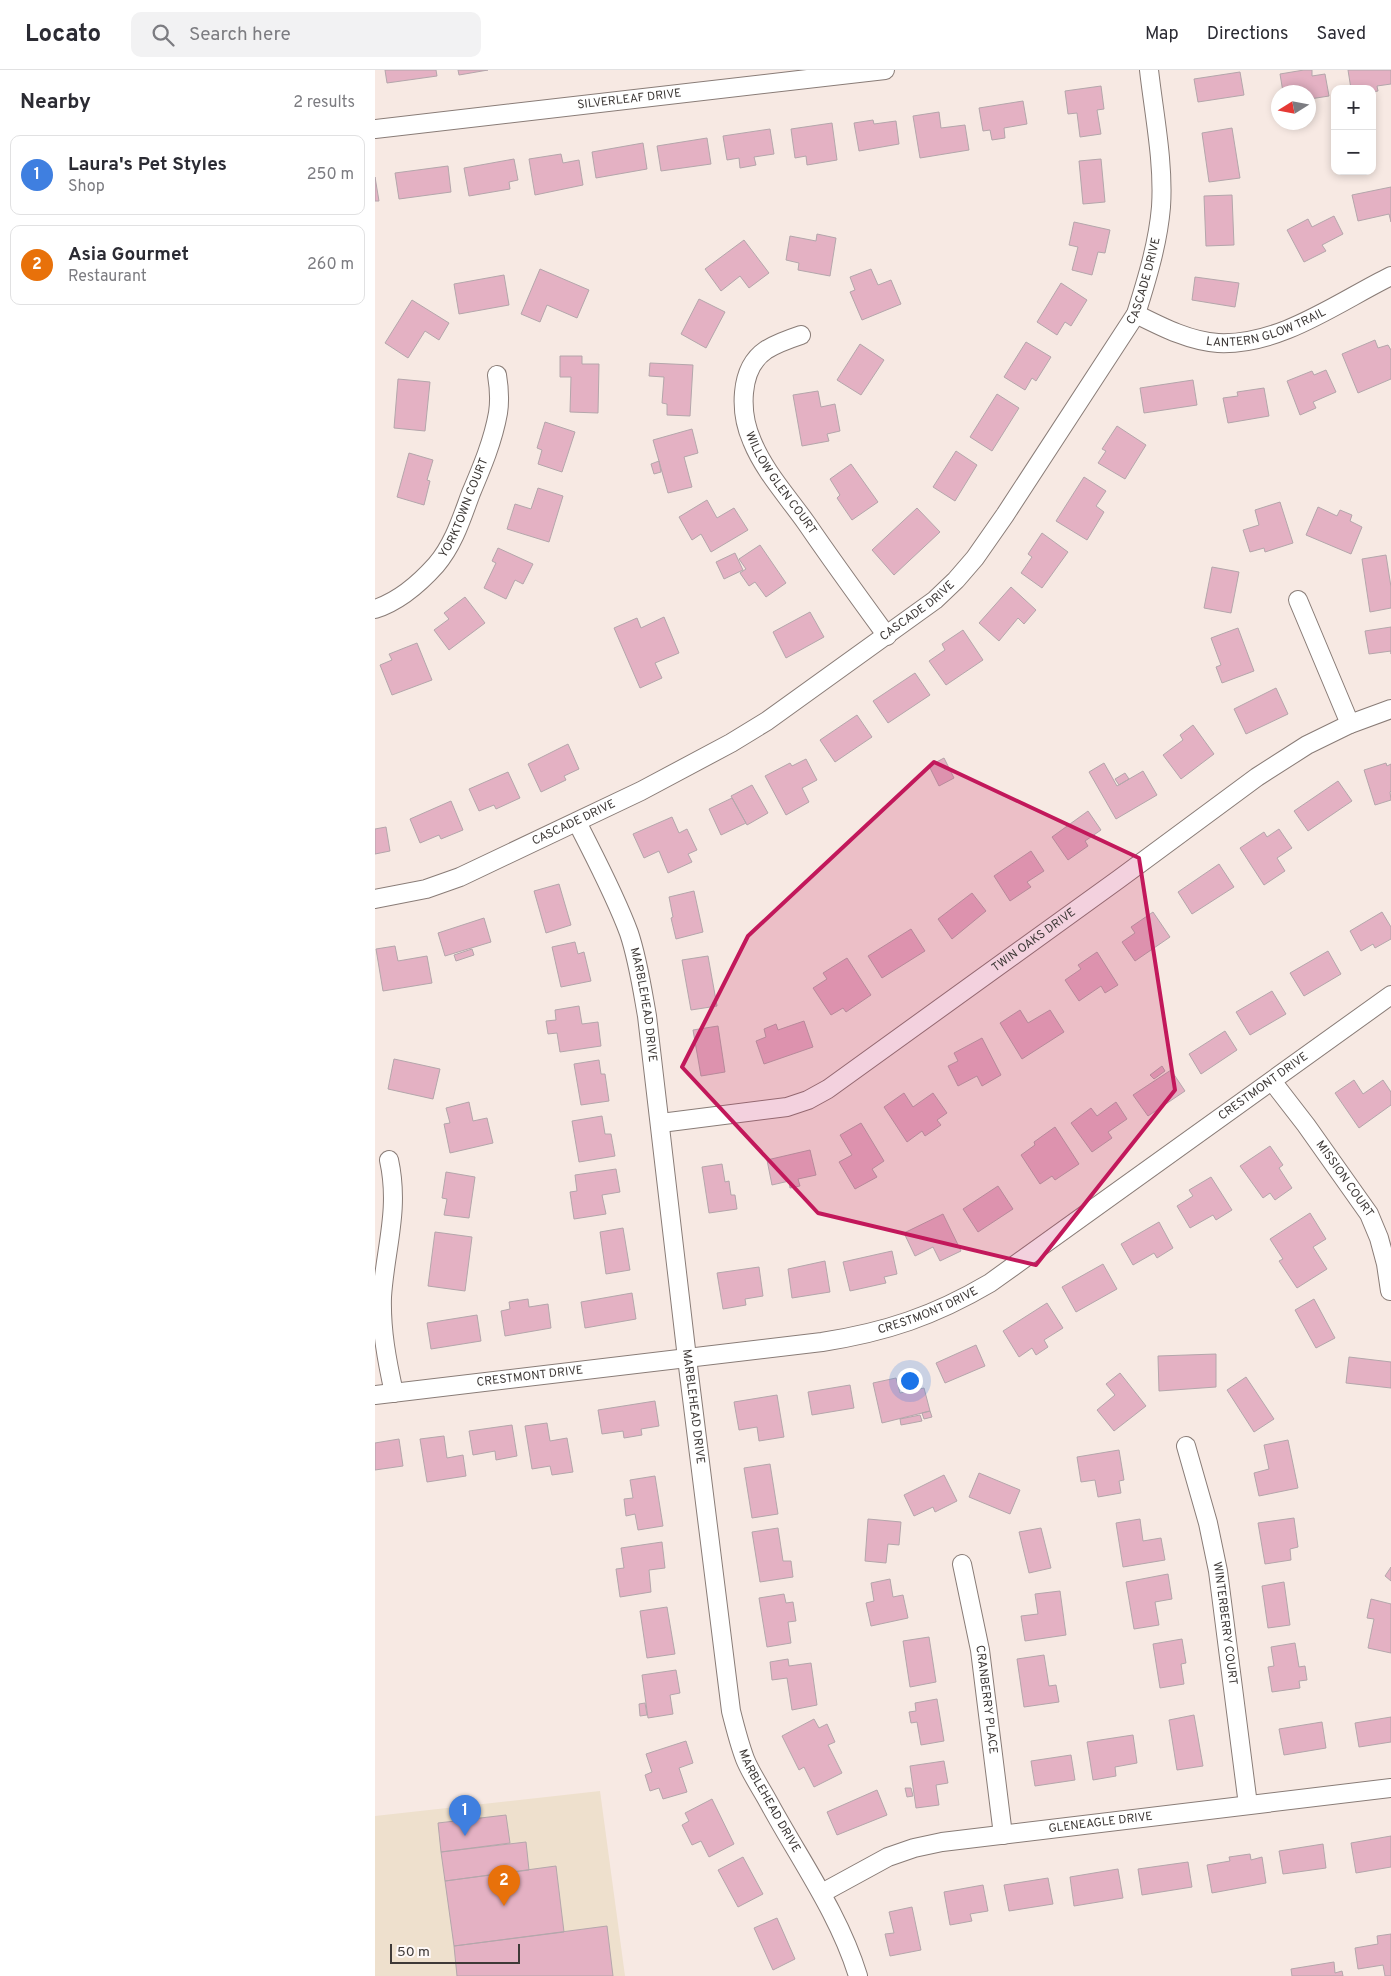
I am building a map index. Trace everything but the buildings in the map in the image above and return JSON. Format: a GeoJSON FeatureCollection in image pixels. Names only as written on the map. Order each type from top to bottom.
{"type":"FeatureCollection","features":[{"type":"Feature","properties":{"kind":"street","name":"SILVERLEAF DRIVE"},"geometry":{"type":"LineString","coordinates":[[375,129],[885,70]]}},
{"type":"Feature","properties":{"kind":"street","name":"CASCADE DRIVE"},"geometry":{"type":"LineString","coordinates":[[375,899],[426,888],[460,877],[577,822],[731,743],[767,721],[887,636],[935,600],[956,580],[975,558],[1005,516],[1136,314],[1157,238],[1161,207],[1161,180],[1149,70]]}},
{"type":"Feature","properties":{"kind":"street","name":"LANTERN GLOW TRAIL"},"geometry":{"type":"LineString","coordinates":[[1136,314],[1166,330],[1191,338],[1217,343],[1240,342],[1264,338],[1292,328],[1391,276]]}},
{"type":"Feature","properties":{"kind":"street","name":"WILLOW GLEN COURT"},"geometry":{"type":"LineString","coordinates":[[801,335],[765,350],[749,371],[745,385],[744,408],[746,426],[752,443],[773,478],[887,636]]}},
{"type":"Feature","properties":{"kind":"street","name":"YORKTOWN COURT"},"geometry":{"type":"LineString","coordinates":[[375,609],[395,601],[415,587],[437,564],[453,540],[490,444],[498,412],[499,388],[497,374]]}},
{"type":"Feature","properties":{"kind":"street"},"geometry":{"type":"LineString","coordinates":[[1297,600],[1350,724]]}},
{"type":"Feature","properties":{"kind":"street","name":"TWIN OAKS DRIVE"},"geometry":{"type":"LineString","coordinates":[[661,1123],[787,1107],[808,1100],[828,1089],[1257,777],[1307,745],[1350,724],[1391,709]]}},
{"type":"Feature","properties":{"kind":"street","name":"MARBLEHEAD DRIVE"},"geometry":{"type":"LineString","coordinates":[[577,822],[617,901],[639,969],[661,1123],[687,1358],[731,1711],[737,1738],[746,1761],[798,1856],[822,1893],[852,1954],[859,1976]]}},
{"type":"Feature","properties":{"kind":"street","name":"CRESTMONT DRIVE"},"geometry":{"type":"LineString","coordinates":[[375,1395],[857,1337],[893,1328],[927,1316],[990,1284],[1391,995]]}},
{"type":"Feature","properties":{"kind":"street","name":"MISSION COURT"},"geometry":{"type":"LineString","coordinates":[[1272,1081],[1306,1125],[1369,1214],[1384,1256],[1390,1291]]}},
{"type":"Feature","properties":{"kind":"street"},"geometry":{"type":"LineString","coordinates":[[389,1160],[394,1180],[395,1200],[383,1297],[383,1320],[386,1353],[394,1393]]}},
{"type":"Feature","properties":{"kind":"street","name":"WINTERBERRY COURT"},"geometry":{"type":"LineString","coordinates":[[1186,1446],[1209,1523],[1218,1571],[1248,1805]]}},
{"type":"Feature","properties":{"kind":"street","name":"CRANBERRY PLACE"},"geometry":{"type":"LineString","coordinates":[[962,1564],[980,1650],[1003,1835]]}},
{"type":"Feature","properties":{"kind":"street","name":"GLENEAGLE DRIVE"},"geometry":{"type":"LineString","coordinates":[[822,1893],[873,1865],[914,1848],[942,1842],[1391,1788]]}},
{"type":"Feature","properties":{"kind":"highlighted area"},"geometry":{"type":"Polygon","coordinates":[[[934,762],[1139,858],[1175,1090],[1036,1265],[818,1213],[682,1067],[748,936],[934,762]]]}},
{"type":"Feature","properties":{"kind":"shaded area"},"geometry":{"type":"Polygon","coordinates":[[[600,1791],[625,1976],[375,1976],[375,1816],[600,1791]]]}},
{"type":"Feature","properties":{"kind":"place","name":"Laura's Pet Styles"},"geometry":{"type":"Point","coordinates":[465,1836]}},
{"type":"Feature","properties":{"kind":"place","name":"Asia Gourmet"},"geometry":{"type":"Point","coordinates":[504,1906]}}]}
